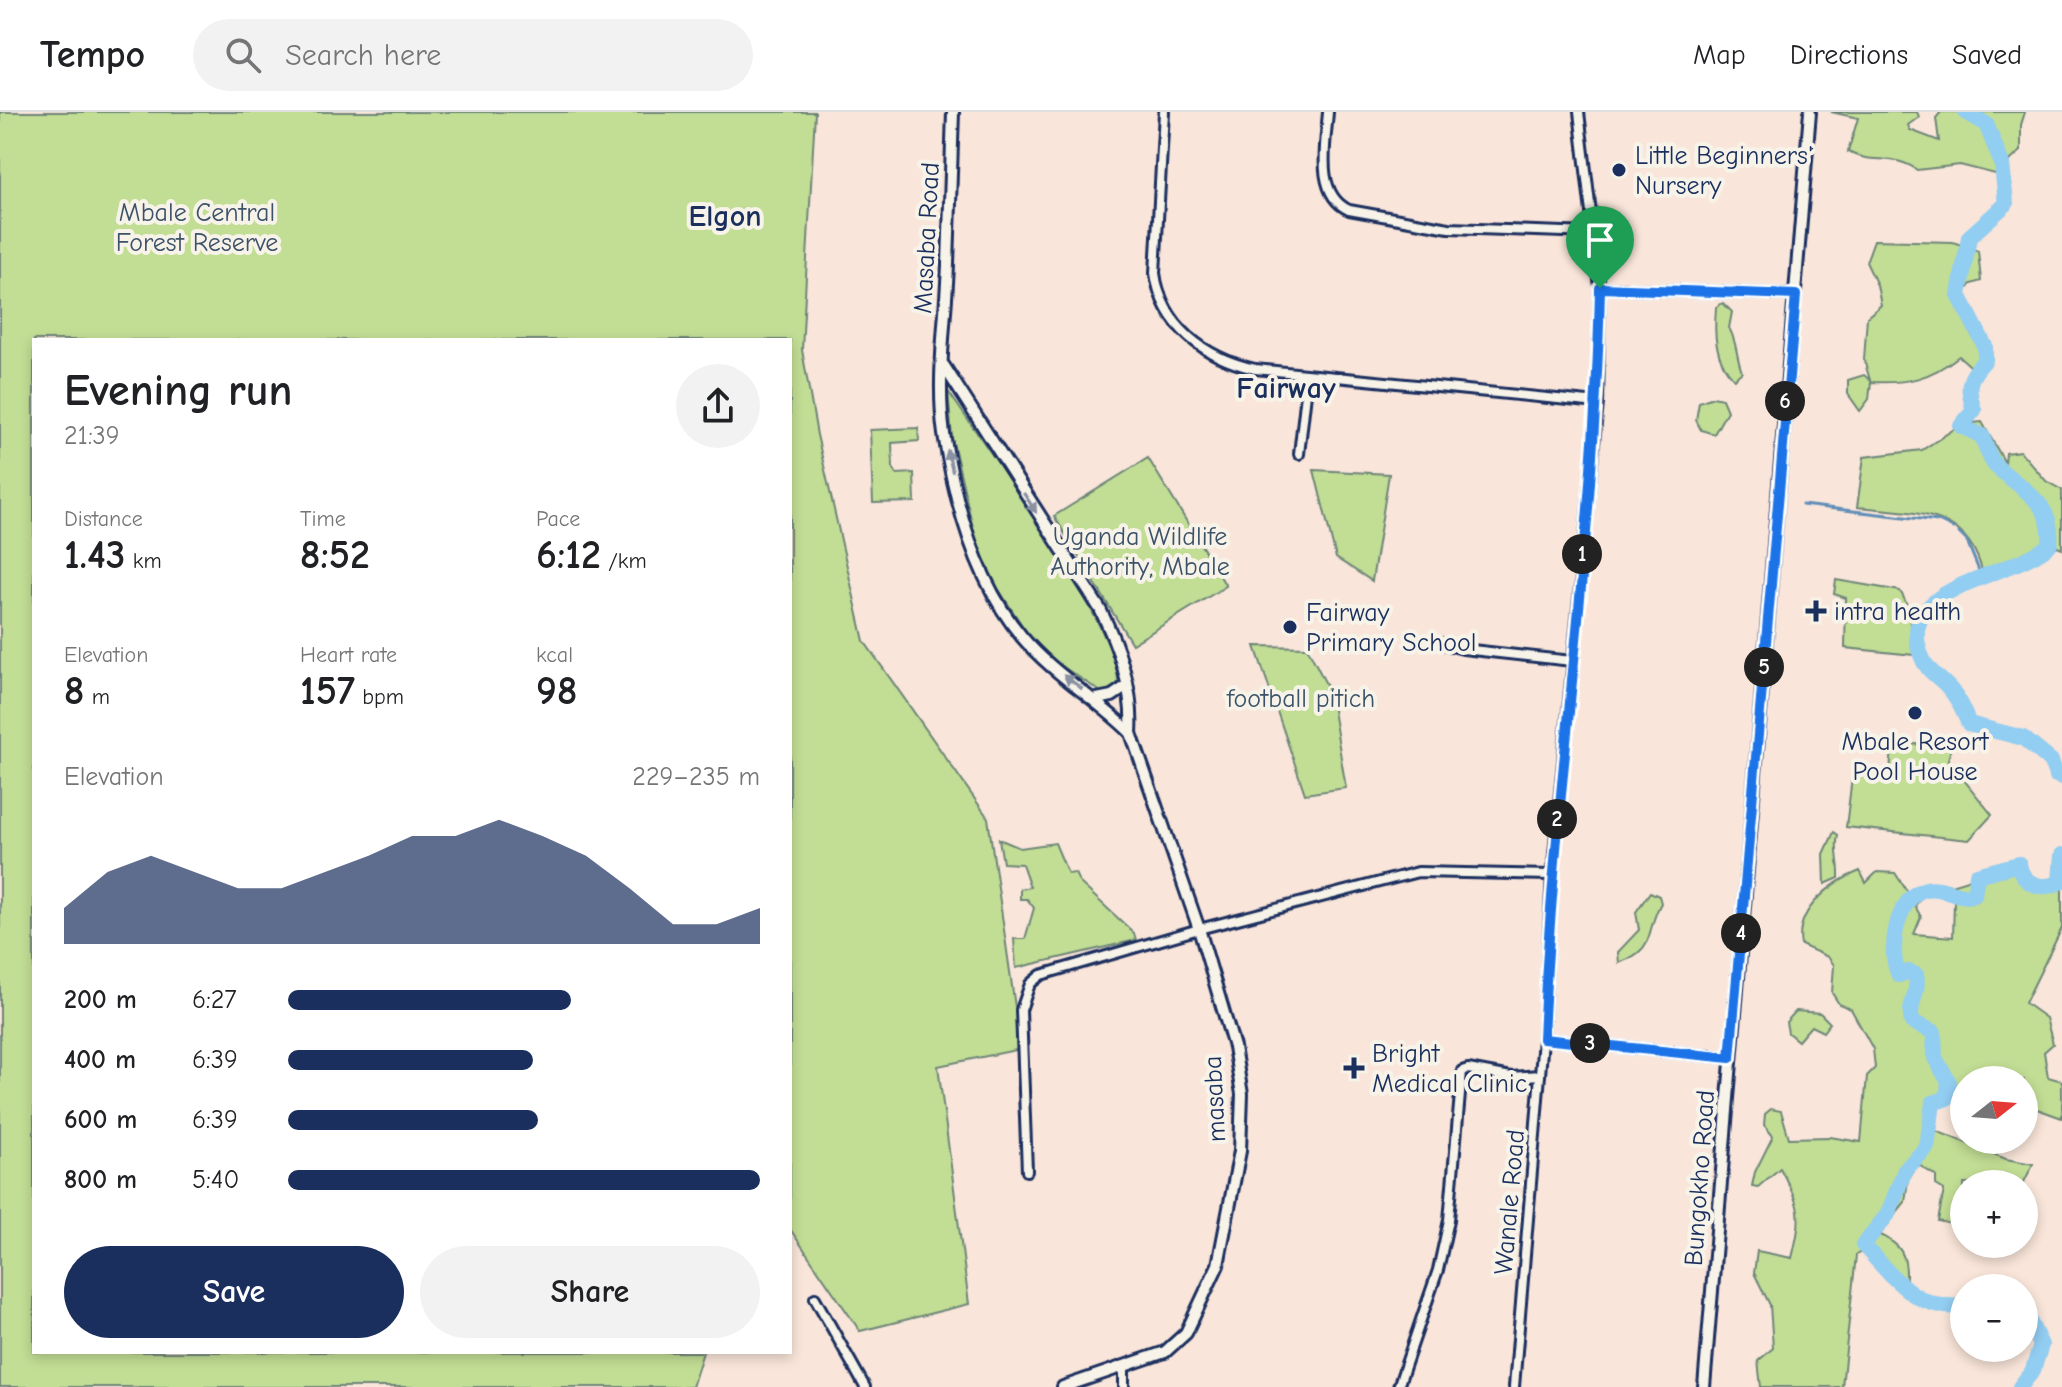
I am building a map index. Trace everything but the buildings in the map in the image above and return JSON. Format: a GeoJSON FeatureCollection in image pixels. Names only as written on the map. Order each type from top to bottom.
{"type":"FeatureCollection","features":[{"type":"Feature","properties":{"kind":"street","name":"Masaba Road"},"geometry":{"type":"LineString","coordinates":[[953,112],[944,433],[977,562],[1001,608],[1023,638],[1062,674],[1097,699],[1131,733]]}},
{"type":"Feature","properties":{"kind":"street"},"geometry":{"type":"LineString","coordinates":[[1164,112],[1155,273],[1165,307],[1184,333],[1206,352],[1230,364],[1308,376],[1598,403]]}},
{"type":"Feature","properties":{"kind":"street"},"geometry":{"type":"LineString","coordinates":[[1328,112],[1325,155],[1328,188],[1342,207],[1449,228],[1592,233]]}},
{"type":"Feature","properties":{"kind":"street","name":"Wanale Road"},"geometry":{"type":"LineString","coordinates":[[1514,1387],[1543,1039],[1552,875],[1598,403],[1600,288],[1579,112]]}},
{"type":"Feature","properties":{"kind":"street","name":"Bungokho Road"},"geometry":{"type":"LineString","coordinates":[[1704,1387],[1810,112]]}},
{"type":"Feature","properties":{"kind":"street"},"geometry":{"type":"LineString","coordinates":[[1600,288],[1796,295]]}},
{"type":"Feature","properties":{"kind":"street"},"geometry":{"type":"LineString","coordinates":[[944,366],[1100,609],[1116,641],[1127,686],[1131,733]]}},
{"type":"Feature","properties":{"kind":"street"},"geometry":{"type":"LineString","coordinates":[[1299,454],[1308,376]]}},
{"type":"Feature","properties":{"kind":"street"},"geometry":{"type":"LineString","coordinates":[[1436,642],[1463,649],[1572,661]]}},
{"type":"Feature","properties":{"kind":"street"},"geometry":{"type":"LineString","coordinates":[[1097,699],[1112,696],[1127,686]]}},
{"type":"Feature","properties":{"kind":"street","name":"masaba"},"geometry":{"type":"LineString","coordinates":[[1063,1387],[1165,1352],[1186,1333],[1218,1265],[1240,1151],[1242,1094],[1234,1047],[1199,929],[1131,733]]}},
{"type":"Feature","properties":{"kind":"street"},"geometry":{"type":"LineString","coordinates":[[1027,1171],[1021,1010],[1030,984],[1041,975],[1199,929],[1418,872],[1552,875]]}},
{"type":"Feature","properties":{"kind":"street"},"geometry":{"type":"LineString","coordinates":[[1543,1039],[1730,1058]]}},
{"type":"Feature","properties":{"kind":"street"},"geometry":{"type":"LineString","coordinates":[[1398,1387],[1434,1283],[1449,1220],[1462,1071],[1468,1069],[1511,1077],[1540,1075]]}},
{"type":"Feature","properties":{"kind":"street"},"geometry":{"type":"LineString","coordinates":[[815,1298],[865,1387]]}},
{"type":"Feature","properties":{"kind":"street"},"geometry":{"type":"LineString","coordinates":[[1124,1366],[1124,1387]]}},
{"type":"Feature","properties":{"kind":"green space","name":"Mbale Central Forest Reserve"},"geometry":{"type":"Polygon","coordinates":[[[0,112],[815,112],[802,350],[817,435],[864,641],[988,818],[1021,1049],[938,1066],[969,1304],[860,1331],[792,1232],[792,338],[32,338],[32,1354],[702,1354],[692,1387],[0,1387],[0,112]]]}},
{"type":"Feature","properties":{"kind":"green space"},"geometry":{"type":"Polygon","coordinates":[[[1831,112],[1917,112],[1919,117],[1908,125],[1910,130],[1939,141],[1936,118],[1941,112],[2025,112],[2021,125],[2021,151],[1995,174],[1960,165],[1917,170],[1892,160],[1857,156],[1848,152],[1858,118],[1831,112]]]}},
{"type":"Feature","properties":{"kind":"green space"},"geometry":{"type":"Polygon","coordinates":[[[1874,240],[1953,242],[1978,251],[1981,281],[1971,284],[1963,294],[1971,334],[1990,356],[1979,374],[1959,356],[1938,370],[1918,378],[1871,382],[1869,399],[1860,411],[1848,394],[1848,380],[1864,375],[1870,380],[1864,360],[1867,317],[1881,305],[1877,285],[1866,262],[1874,240]]]}},
{"type":"Feature","properties":{"kind":"green space"},"geometry":{"type":"Polygon","coordinates":[[[1723,303],[1732,312],[1729,328],[1742,372],[1734,379],[1722,363],[1717,345],[1716,307],[1723,303]]]}},
{"type":"Feature","properties":{"kind":"green space"},"geometry":{"type":"Polygon","coordinates":[[[948,391],[1074,579],[1112,655],[1118,682],[1111,693],[1101,692],[1038,650],[981,562],[952,438],[948,391]]]}},
{"type":"Feature","properties":{"kind":"green space"},"geometry":{"type":"Polygon","coordinates":[[[1713,397],[1722,399],[1727,411],[1714,434],[1701,430],[1696,420],[1699,402],[1713,397]]]}},
{"type":"Feature","properties":{"kind":"green space"},"geometry":{"type":"Polygon","coordinates":[[[1982,422],[2005,463],[2006,453],[2020,451],[2046,481],[2062,490],[2062,549],[2050,544],[1983,575],[1976,553],[1965,537],[1952,526],[1918,513],[1857,507],[1864,457],[1922,450],[1962,424],[1982,422]]]}},
{"type":"Feature","properties":{"kind":"green space"},"geometry":{"type":"Polygon","coordinates":[[[918,428],[919,441],[892,443],[893,468],[897,474],[914,473],[915,502],[873,503],[870,430],[918,428]]]}},
{"type":"Feature","properties":{"kind":"green space","name":"Uganda Wildlife Authority, Mbale"},"geometry":{"type":"Polygon","coordinates":[[[1148,458],[1226,586],[1132,644],[1054,516],[1148,458]]]}},
{"type":"Feature","properties":{"kind":"green space"},"geometry":{"type":"Polygon","coordinates":[[[1314,470],[1389,474],[1372,581],[1336,558],[1314,470]]]}},
{"type":"Feature","properties":{"kind":"green space"},"geometry":{"type":"Polygon","coordinates":[[[1836,580],[1900,591],[1909,615],[1915,655],[1845,648],[1846,598],[1834,594],[1836,580]]]}},
{"type":"Feature","properties":{"kind":"green space","name":"football pitich"},"geometry":{"type":"Polygon","coordinates":[[[1255,646],[1307,647],[1330,692],[1346,788],[1305,794],[1255,646]]]}},
{"type":"Feature","properties":{"kind":"green space"},"geometry":{"type":"Polygon","coordinates":[[[1953,740],[1948,760],[1992,815],[1969,840],[1846,827],[1853,769],[1890,772],[1892,747],[1953,740]]]}},
{"type":"Feature","properties":{"kind":"green space"},"geometry":{"type":"Polygon","coordinates":[[[1834,832],[1838,835],[1839,878],[1825,884],[1824,854],[1834,832]]]}},
{"type":"Feature","properties":{"kind":"green space"},"geometry":{"type":"Polygon","coordinates":[[[999,839],[1020,848],[1055,843],[1068,874],[1075,873],[1079,882],[1134,933],[1136,940],[1016,968],[1014,939],[1025,939],[1034,908],[1027,899],[1020,899],[1020,889],[1030,887],[1022,864],[1003,863],[999,839]]]}},
{"type":"Feature","properties":{"kind":"green space"},"geometry":{"type":"Polygon","coordinates":[[[2062,855],[2062,928],[2025,1003],[2046,1018],[2053,1044],[2044,1052],[2048,1077],[2062,1081],[2062,1118],[2038,1109],[2038,1066],[1950,1066],[1950,1089],[1947,1098],[1937,1105],[1931,1129],[1950,1137],[1950,1154],[1994,1154],[2033,1164],[2030,1170],[1950,1170],[1950,1224],[1938,1221],[1944,1190],[1936,1185],[1936,1176],[1917,1164],[1908,1180],[1905,1202],[1879,1234],[1901,1251],[1906,1279],[1883,1275],[1863,1251],[1856,1255],[1842,1387],[1761,1387],[1758,1361],[1773,1348],[1770,1305],[1754,1273],[1757,1251],[1792,1258],[1799,1220],[1796,1202],[1780,1168],[1758,1187],[1752,1186],[1755,1172],[1773,1136],[1764,1125],[1765,1114],[1771,1109],[1781,1111],[1789,1138],[1830,1137],[1861,1142],[1867,1076],[1875,1068],[1873,1049],[1851,1009],[1839,1004],[1832,993],[1834,965],[1828,957],[1801,945],[1800,932],[1809,909],[1827,890],[1860,871],[1866,883],[1877,872],[1895,873],[1909,894],[1931,882],[1951,885],[2019,864],[2029,882],[2040,886],[2060,882],[2062,855]],[[1941,892],[1924,893],[1915,906],[1921,917],[1914,934],[1953,937],[1954,900],[1941,892]]]}},
{"type":"Feature","properties":{"kind":"green space"},"geometry":{"type":"Polygon","coordinates":[[[1650,892],[1659,896],[1661,903],[1648,939],[1640,952],[1619,963],[1618,952],[1639,930],[1636,912],[1650,892]]]}},
{"type":"Feature","properties":{"kind":"green space"},"geometry":{"type":"Polygon","coordinates":[[[1796,1011],[1820,1013],[1830,1023],[1823,1032],[1811,1026],[1798,1041],[1788,1033],[1786,1022],[1796,1011]]]}},
{"type":"Feature","properties":{"kind":"waterway"},"geometry":{"type":"LineString","coordinates":[[1966,112],[1986,124],[2002,164],[2006,204],[1969,237],[1959,295],[1985,346],[1985,360],[1970,383],[1974,410],[1961,426],[1982,436],[1995,465],[2041,507],[2050,529],[2050,544],[2033,556],[1940,597],[1924,612],[1917,631],[1923,661],[1955,695],[1969,724],[2023,738],[2051,761],[2056,775],[2062,777]]}},
{"type":"Feature","properties":{"kind":"waterway"},"geometry":{"type":"LineString","coordinates":[[1802,505],[1938,521],[1953,528]]}},
{"type":"Feature","properties":{"kind":"waterway"},"geometry":{"type":"LineString","coordinates":[[1959,533],[1967,541],[1980,573]]}},
{"type":"Feature","properties":{"kind":"waterway"},"geometry":{"type":"LineString","coordinates":[[1950,1306],[1932,1303],[1907,1290],[1863,1245],[1888,1214],[1905,1170],[1927,1147],[1933,1103],[1947,1098],[1949,1082],[1935,1058],[1934,1032],[1912,1022],[1916,975],[1908,972],[1899,975],[1895,965],[1897,926],[1907,902],[1916,894],[1933,888],[1974,895],[1977,875],[2019,864],[2024,877],[2034,884],[2047,886],[2060,882],[2062,855]]}},
{"type":"Feature","properties":{"kind":"waterway"},"geometry":{"type":"LineString","coordinates":[[2038,1339],[2041,1345],[2038,1354]]}},
{"type":"Feature","properties":{"kind":"waterway"},"geometry":{"type":"LineString","coordinates":[[2020,1387],[2036,1362]]}},
{"type":"Feature","properties":{"kind":"place","name":"Little Beginners' Nursery"},"geometry":{"type":"Point","coordinates":[1619,170]}},
{"type":"Feature","properties":{"kind":"place","name":"intra health"},"geometry":{"type":"Point","coordinates":[1816,611]}},
{"type":"Feature","properties":{"kind":"place","name":"Fairway Primary School"},"geometry":{"type":"Point","coordinates":[1290,627]}},
{"type":"Feature","properties":{"kind":"place","name":"Mbale Resort Pool House"},"geometry":{"type":"Point","coordinates":[1915,713]}},
{"type":"Feature","properties":{"kind":"place","name":"Bright Medical Clinic"},"geometry":{"type":"Point","coordinates":[1354,1068]}},
{"type":"Feature","properties":{"kind":"district","name":"Elgon"},"geometry":{"type":"Point","coordinates":[725,216]}},
{"type":"Feature","properties":{"kind":"district","name":"Fairway"},"geometry":{"type":"Point","coordinates":[1286,388]}},
{"type":"Feature","properties":{"kind":"route"},"geometry":{"type":"LineString","coordinates":[[1600,288],[1796,295],[1789,347],[1730,1058],[1543,1039],[1552,875],[1598,403],[1600,288]]}}]}
